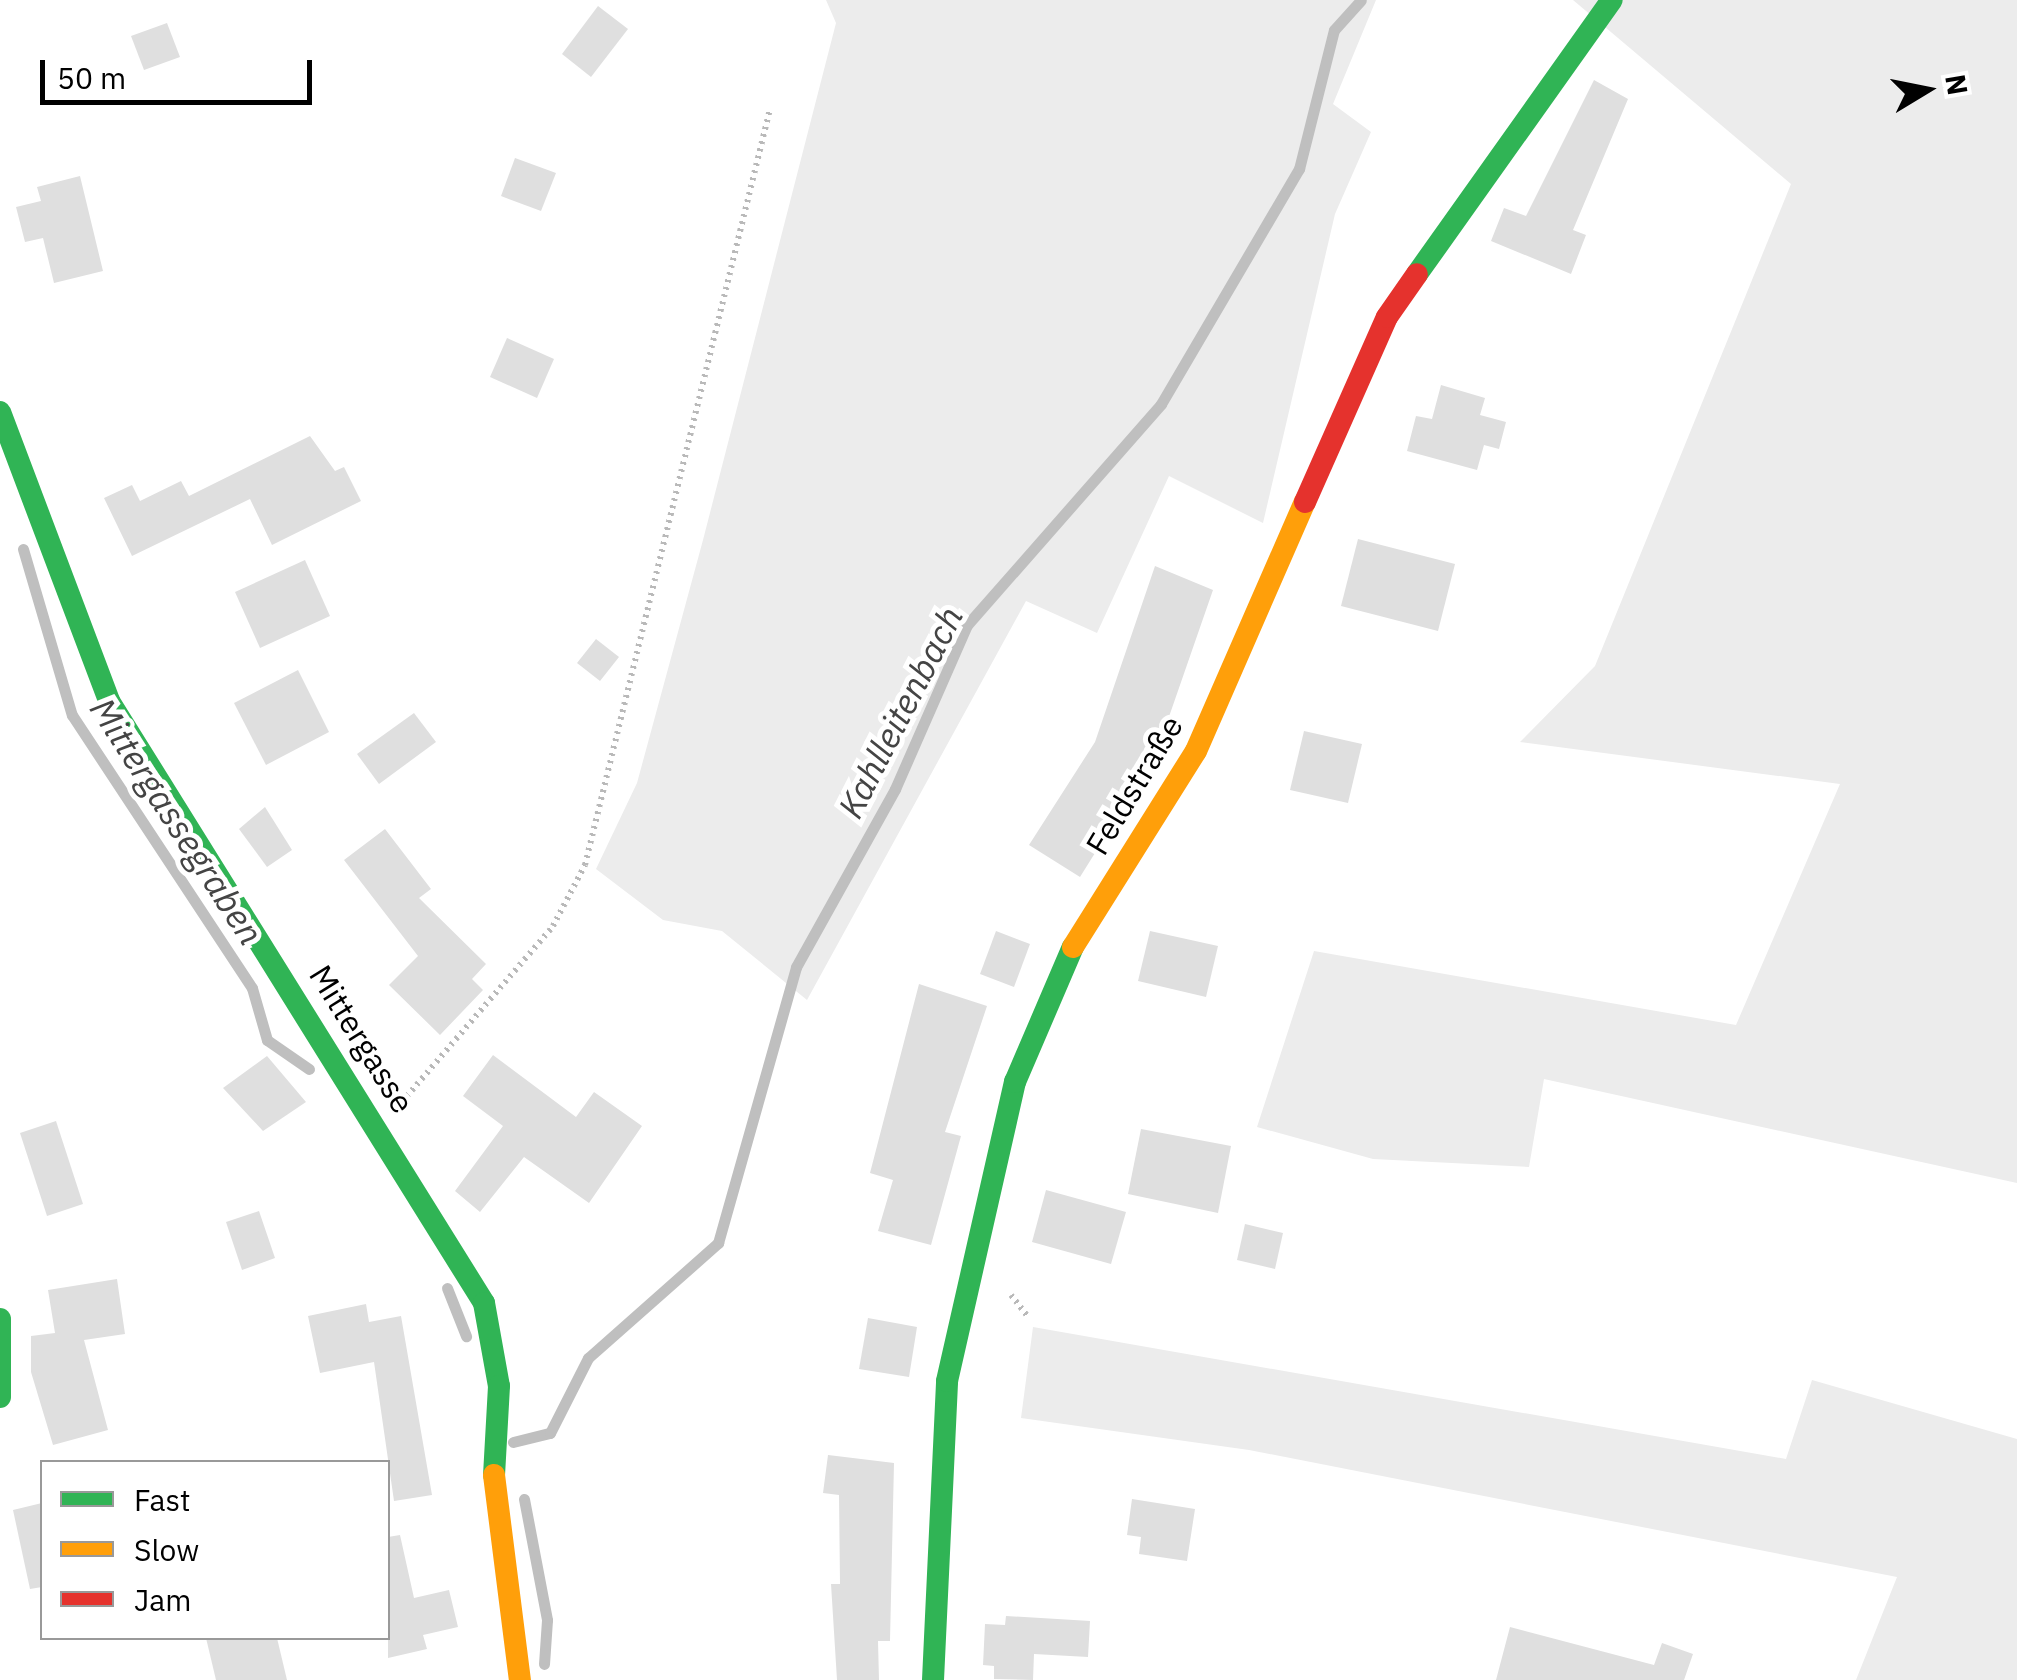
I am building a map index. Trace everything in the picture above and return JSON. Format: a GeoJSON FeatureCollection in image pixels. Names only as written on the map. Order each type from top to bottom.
{"type":"FeatureCollection","features":[{"type":"Feature","properties":{"kind":"street","name":"Feldstraße"},"geometry":{"type":"LineString","coordinates":[[934,1680],[948,1382],[1015,1082],[1072,950],[1196,751],[1387,316],[1612,0]]}},
{"type":"Feature","properties":{"kind":"street","name":"Mittergasse"},"geometry":{"type":"LineString","coordinates":[[0,412],[109,700],[380,1127],[484,1303],[499,1386],[490,1441],[520,1680]]}},
{"type":"Feature","properties":{"kind":"street"},"geometry":{"type":"LineString","coordinates":[[0,1319],[0,1397]]}},
{"type":"Feature","properties":{"kind":"path"},"geometry":{"type":"LineString","coordinates":[[380,1127],[553,926],[586,864],[770,110]]}},
{"type":"Feature","properties":{"kind":"shaded area"},"geometry":{"type":"Polygon","coordinates":[[[826,0],[1376,0],[1333,104],[1371,132],[1335,214],[1263,523],[1169,476],[1097,633],[1026,601],[807,1000],[722,931],[663,920],[596,869],[637,783],[703,540],[836,23],[826,0]]]}},
{"type":"Feature","properties":{"kind":"shaded area"},"geometry":{"type":"Polygon","coordinates":[[[1573,0],[2017,0],[2017,1183],[1544,1079],[1529,1167],[1373,1159],[1257,1127],[1314,951],[1736,1025],[1840,784],[1520,742],[1595,666],[1791,184],[1573,0]]]}},
{"type":"Feature","properties":{"kind":"shaded area"},"geometry":{"type":"Polygon","coordinates":[[[1033,1327],[1786,1459],[1812,1380],[2017,1439],[2017,1680],[1856,1680],[1897,1577],[1249,1450],[1021,1418],[1033,1327]]]}},
{"type":"Feature","properties":{"kind":"building"},"geometry":{"type":"Polygon","coordinates":[[[598,6],[628,29],[591,77],[562,54],[598,6]]]}},
{"type":"Feature","properties":{"kind":"building"},"geometry":{"type":"Polygon","coordinates":[[[167,23],[180,57],[144,70],[131,36],[167,23]]]}},
{"type":"Feature","properties":{"kind":"building"},"geometry":{"type":"Polygon","coordinates":[[[1594,80],[1628,99],[1573,230],[1586,235],[1571,274],[1491,241],[1504,208],[1526,216],[1594,80]]]}},
{"type":"Feature","properties":{"kind":"building"},"geometry":{"type":"Polygon","coordinates":[[[515,158],[556,173],[541,211],[501,196],[515,158]]]}},
{"type":"Feature","properties":{"kind":"building"},"geometry":{"type":"Polygon","coordinates":[[[80,176],[103,271],[54,283],[43,238],[25,242],[16,207],[41,201],[37,187],[80,176]]]}},
{"type":"Feature","properties":{"kind":"building"},"geometry":{"type":"Polygon","coordinates":[[[507,338],[554,359],[537,398],[490,377],[507,338]]]}},
{"type":"Feature","properties":{"kind":"building"},"geometry":{"type":"Polygon","coordinates":[[[1441,385],[1485,398],[1480,415],[1506,422],[1499,449],[1484,445],[1477,470],[1407,451],[1416,416],[1432,419],[1441,385]]]}},
{"type":"Feature","properties":{"kind":"building"},"geometry":{"type":"Polygon","coordinates":[[[310,436],[335,471],[344,467],[361,501],[272,545],[250,499],[132,556],[104,498],[132,485],[140,501],[181,481],[189,496],[310,436]]]}},
{"type":"Feature","properties":{"kind":"building"},"geometry":{"type":"Polygon","coordinates":[[[1358,539],[1455,564],[1438,631],[1341,606],[1358,539]]]}},
{"type":"Feature","properties":{"kind":"building"},"geometry":{"type":"Polygon","coordinates":[[[305,560],[330,616],[260,648],[235,592],[305,560]]]}},
{"type":"Feature","properties":{"kind":"building"},"geometry":{"type":"Polygon","coordinates":[[[1155,566],[1213,590],[1155,757],[1080,877],[1029,845],[1095,742],[1155,566]]]}},
{"type":"Feature","properties":{"kind":"building"},"geometry":{"type":"Polygon","coordinates":[[[596,639],[619,657],[600,681],[577,663],[596,639]]]}},
{"type":"Feature","properties":{"kind":"building"},"geometry":{"type":"Polygon","coordinates":[[[298,670],[329,732],[266,765],[234,703],[298,670]]]}},
{"type":"Feature","properties":{"kind":"building"},"geometry":{"type":"Polygon","coordinates":[[[414,713],[436,742],[379,784],[357,754],[414,713]]]}},
{"type":"Feature","properties":{"kind":"building"},"geometry":{"type":"Polygon","coordinates":[[[1304,731],[1362,744],[1348,803],[1290,790],[1304,731]]]}},
{"type":"Feature","properties":{"kind":"building"},"geometry":{"type":"Polygon","coordinates":[[[265,807],[292,850],[267,867],[239,829],[265,807]]]}},
{"type":"Feature","properties":{"kind":"building"},"geometry":{"type":"Polygon","coordinates":[[[385,829],[431,889],[419,898],[486,964],[472,979],[483,990],[440,1035],[389,985],[418,956],[344,860],[385,829]]]}},
{"type":"Feature","properties":{"kind":"building"},"geometry":{"type":"Polygon","coordinates":[[[996,931],[1030,944],[1014,987],[980,974],[996,931]]]}},
{"type":"Feature","properties":{"kind":"building"},"geometry":{"type":"Polygon","coordinates":[[[1150,931],[1218,946],[1206,997],[1138,981],[1150,931]]]}},
{"type":"Feature","properties":{"kind":"building"},"geometry":{"type":"Polygon","coordinates":[[[919,984],[987,1006],[945,1132],[961,1136],[931,1245],[878,1231],[893,1180],[870,1173],[919,984]]]}},
{"type":"Feature","properties":{"kind":"building"},"geometry":{"type":"Polygon","coordinates":[[[493,1055],[576,1117],[594,1092],[642,1126],[589,1203],[524,1157],[480,1212],[455,1191],[503,1126],[463,1096],[493,1055]]]}},
{"type":"Feature","properties":{"kind":"building"},"geometry":{"type":"Polygon","coordinates":[[[267,1056],[306,1102],[263,1131],[223,1088],[267,1056]]]}},
{"type":"Feature","properties":{"kind":"building"},"geometry":{"type":"Polygon","coordinates":[[[56,1121],[83,1204],[47,1216],[20,1133],[56,1121]]]}},
{"type":"Feature","properties":{"kind":"building"},"geometry":{"type":"Polygon","coordinates":[[[1141,1129],[1231,1146],[1218,1213],[1128,1194],[1141,1129]]]}},
{"type":"Feature","properties":{"kind":"building"},"geometry":{"type":"Polygon","coordinates":[[[1046,1190],[1126,1212],[1111,1264],[1032,1242],[1046,1190]]]}},
{"type":"Feature","properties":{"kind":"building"},"geometry":{"type":"Polygon","coordinates":[[[259,1211],[275,1258],[242,1270],[226,1222],[259,1211]]]}},
{"type":"Feature","properties":{"kind":"building"},"geometry":{"type":"Polygon","coordinates":[[[1245,1224],[1283,1233],[1275,1269],[1237,1260],[1245,1224]]]}},
{"type":"Feature","properties":{"kind":"building"},"geometry":{"type":"Polygon","coordinates":[[[117,1279],[125,1334],[84,1340],[108,1430],[53,1445],[31,1372],[31,1336],[55,1333],[48,1290],[117,1279]]]}},
{"type":"Feature","properties":{"kind":"building"},"geometry":{"type":"Polygon","coordinates":[[[366,1304],[369,1322],[401,1316],[432,1495],[394,1501],[374,1362],[320,1373],[308,1316],[366,1304]]]}},
{"type":"Feature","properties":{"kind":"building"},"geometry":{"type":"Polygon","coordinates":[[[868,1318],[917,1327],[909,1377],[859,1369],[868,1318]]]}},
{"type":"Feature","properties":{"kind":"building"},"geometry":{"type":"Polygon","coordinates":[[[828,1455],[894,1463],[890,1641],[878,1641],[879,1680],[837,1680],[831,1584],[840,1584],[839,1495],[823,1493],[828,1455]]]}},
{"type":"Feature","properties":{"kind":"building"},"geometry":{"type":"Polygon","coordinates":[[[1132,1499],[1195,1509],[1187,1561],[1139,1554],[1141,1537],[1127,1535],[1132,1499]]]}},
{"type":"Feature","properties":{"kind":"building"},"geometry":{"type":"Polygon","coordinates":[[[40,1503],[40,1587],[30,1589],[13,1510],[40,1503]]]}},
{"type":"Feature","properties":{"kind":"building"},"geometry":{"type":"Polygon","coordinates":[[[400,1535],[414,1598],[449,1590],[458,1627],[423,1635],[427,1649],[388,1658],[390,1640],[390,1537],[400,1535]]]}},
{"type":"Feature","properties":{"kind":"building"},"geometry":{"type":"Polygon","coordinates":[[[1006,1616],[1090,1621],[1088,1657],[1034,1654],[1033,1680],[994,1679],[994,1666],[983,1665],[985,1624],[1005,1625],[1006,1616]]]}},
{"type":"Feature","properties":{"kind":"building"},"geometry":{"type":"Polygon","coordinates":[[[1510,1627],[1654,1665],[1662,1643],[1693,1654],[1684,1680],[1496,1680],[1510,1627]]]}},
{"type":"Feature","properties":{"kind":"building"},"geometry":{"type":"Polygon","coordinates":[[[206,1640],[277,1640],[287,1680],[216,1680],[206,1640]]]}},
{"type":"Feature","properties":{"kind":"waterway","name":"Kahlleitenbach"},"geometry":{"type":"LineString","coordinates":[[513,1442],[550,1433],[588,1358],[718,1243],[796,967],[895,789],[967,625],[1161,404],[1299,169],[1334,30],[1361,0]]}},
{"type":"Feature","properties":{"kind":"waterway","name":"Mittergassegraben"},"geometry":{"type":"LineString","coordinates":[[23,549],[72,715],[252,988],[267,1040],[309,1069]]}},
{"type":"Feature","properties":{"kind":"waterway","name":"Mittergassegraben"},"geometry":{"type":"LineString","coordinates":[[447,1288],[466,1336]]}},
{"type":"Feature","properties":{"kind":"waterway","name":"Kahlleitenbach"},"geometry":{"type":"LineString","coordinates":[[524,1499],[547,1620],[544,1664]]}},
{"type":"Feature","properties":{"kind":"traffic: fast"},"geometry":{"type":"LineString","coordinates":[[1417,274],[1612,0]]}},
{"type":"Feature","properties":{"kind":"traffic: fast"},"geometry":{"type":"LineString","coordinates":[[0,412],[109,701],[484,1303],[499,1386],[494,1475]]}},
{"type":"Feature","properties":{"kind":"traffic: fast"},"geometry":{"type":"LineString","coordinates":[[933,1680],[947,1381],[1015,1082],[1073,947]]}},
{"type":"Feature","properties":{"kind":"traffic: fast"},"geometry":{"type":"LineString","coordinates":[[0,1319],[0,1397]]}},
{"type":"Feature","properties":{"kind":"traffic: slow"},"geometry":{"type":"LineString","coordinates":[[1073,947],[1196,751],[1305,502]]}},
{"type":"Feature","properties":{"kind":"traffic: slow"},"geometry":{"type":"LineString","coordinates":[[494,1475],[520,1680]]}},
{"type":"Feature","properties":{"kind":"traffic: jam"},"geometry":{"type":"LineString","coordinates":[[1305,502],[1387,317],[1417,274]]}}]}
